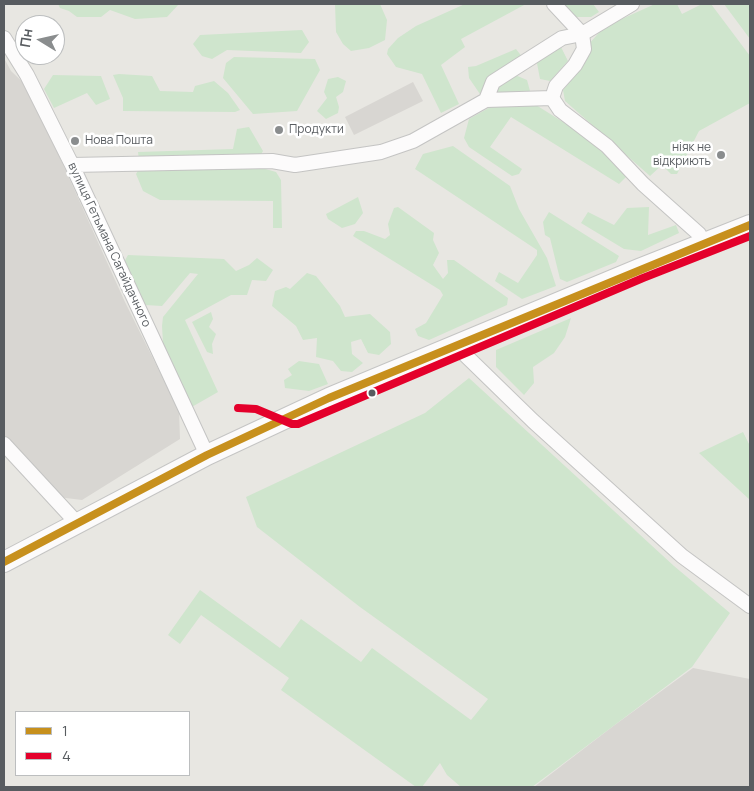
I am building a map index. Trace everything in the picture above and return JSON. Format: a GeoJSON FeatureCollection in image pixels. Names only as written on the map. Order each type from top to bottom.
{"type":"FeatureCollection","features":[{"type":"Feature","properties":{"kind":"main road"},"geometry":{"type":"LineString","coordinates":[[4,562],[207,454],[329,398],[750,225]]}},
{"type":"Feature","properties":{"kind":"street"},"geometry":{"type":"LineString","coordinates":[[552,98],[556,86],[575,65],[584,49],[582,34],[554,4]]}},
{"type":"Feature","properties":{"kind":"street"},"geometry":{"type":"LineString","coordinates":[[486,100],[493,82],[562,38],[582,34],[632,4]]}},
{"type":"Feature","properties":{"kind":"street","name":"вулиця Гетьмана Сагайдачного"},"geometry":{"type":"LineString","coordinates":[[4,38],[27,75],[72,165],[207,454]]}},
{"type":"Feature","properties":{"kind":"street"},"geometry":{"type":"LineString","coordinates":[[72,165],[272,161],[295,164],[381,152],[413,141],[486,100],[552,98]]}},
{"type":"Feature","properties":{"kind":"street"},"geometry":{"type":"LineString","coordinates":[[552,98],[560,110],[607,146],[643,184],[699,234],[705,244]]}},
{"type":"Feature","properties":{"kind":"street"},"geometry":{"type":"LineString","coordinates":[[456,346],[533,421],[682,556],[750,606]]}},
{"type":"Feature","properties":{"kind":"street"},"geometry":{"type":"LineString","coordinates":[[4,444],[77,523]]}},
{"type":"Feature","properties":{"kind":"shaded area"},"geometry":{"type":"Polygon","coordinates":[[[4,58],[11,71],[28,87],[125,302],[179,411],[180,439],[82,500],[58,497],[4,441],[4,58]]]}},
{"type":"Feature","properties":{"kind":"shaded area"},"geometry":{"type":"Polygon","coordinates":[[[413,82],[423,101],[354,135],[345,117],[413,82]]]}},
{"type":"Feature","properties":{"kind":"shaded area"},"geometry":{"type":"Polygon","coordinates":[[[693,668],[750,679],[750,787],[534,787],[612,727],[693,668]]]}},
{"type":"Feature","properties":{"kind":"green space"},"geometry":{"type":"Polygon","coordinates":[[[58,4],[179,4],[167,17],[135,19],[110,10],[101,17],[77,17],[69,11],[60,8],[58,4]]]}},
{"type":"Feature","properties":{"kind":"green space"},"geometry":{"type":"Polygon","coordinates":[[[335,4],[380,4],[387,20],[385,40],[369,48],[351,51],[343,44],[336,32],[335,4]]]}},
{"type":"Feature","properties":{"kind":"green space"},"geometry":{"type":"Polygon","coordinates":[[[465,4],[526,4],[461,39],[465,47],[441,65],[459,104],[441,113],[422,74],[396,67],[387,54],[388,49],[398,38],[416,26],[465,4]]]}},
{"type":"Feature","properties":{"kind":"green space"},"geometry":{"type":"Polygon","coordinates":[[[563,4],[593,4],[599,12],[591,17],[574,17],[563,4]]]}},
{"type":"Feature","properties":{"kind":"green space"},"geometry":{"type":"Polygon","coordinates":[[[655,4],[677,4],[682,14],[702,4],[711,4],[750,56],[750,103],[699,131],[677,174],[671,174],[662,165],[650,176],[565,101],[563,90],[582,67],[588,45],[604,27],[655,4]]]}},
{"type":"Feature","properties":{"kind":"green space"},"geometry":{"type":"Polygon","coordinates":[[[724,4],[750,4],[750,39],[724,4]]]}},
{"type":"Feature","properties":{"kind":"green space"},"geometry":{"type":"Polygon","coordinates":[[[302,30],[309,42],[301,53],[227,50],[212,59],[202,56],[193,44],[200,35],[302,30]]]}},
{"type":"Feature","properties":{"kind":"green space"},"geometry":{"type":"Polygon","coordinates":[[[561,47],[568,61],[550,81],[540,79],[536,58],[561,47]]]}},
{"type":"Feature","properties":{"kind":"green space"},"geometry":{"type":"Polygon","coordinates":[[[516,49],[523,58],[515,75],[527,80],[530,91],[506,96],[482,97],[469,78],[468,67],[476,66],[516,49]]]}},
{"type":"Feature","properties":{"kind":"green space"},"geometry":{"type":"Polygon","coordinates":[[[234,57],[315,59],[320,70],[297,111],[253,114],[223,78],[226,63],[234,57]]]}},
{"type":"Feature","properties":{"kind":"green space"},"geometry":{"type":"Polygon","coordinates":[[[53,75],[101,76],[110,99],[96,105],[87,93],[54,108],[44,89],[53,75]]]}},
{"type":"Feature","properties":{"kind":"green space"},"geometry":{"type":"Polygon","coordinates":[[[113,75],[152,76],[160,91],[193,92],[195,86],[214,81],[228,93],[240,110],[235,112],[123,111],[123,98],[113,75]]]}},
{"type":"Feature","properties":{"kind":"green space"},"geometry":{"type":"Polygon","coordinates":[[[338,77],[346,81],[343,92],[336,97],[339,107],[338,113],[326,119],[317,111],[327,98],[324,92],[328,79],[338,77]]]}},
{"type":"Feature","properties":{"kind":"green space"},"geometry":{"type":"Polygon","coordinates":[[[494,105],[536,105],[590,139],[626,177],[619,184],[511,117],[490,147],[522,169],[519,174],[512,176],[469,147],[464,138],[469,119],[494,105]]]}},
{"type":"Feature","properties":{"kind":"green space"},"geometry":{"type":"Polygon","coordinates":[[[249,127],[263,151],[255,166],[276,172],[281,180],[282,228],[273,228],[273,201],[160,200],[143,191],[136,174],[140,167],[138,152],[233,149],[237,129],[249,127]]]}},
{"type":"Feature","properties":{"kind":"green space"},"geometry":{"type":"Polygon","coordinates":[[[453,146],[510,186],[519,209],[547,258],[556,286],[522,299],[495,281],[499,272],[518,283],[537,255],[537,250],[415,169],[423,154],[453,146]]]}},
{"type":"Feature","properties":{"kind":"green space"},"geometry":{"type":"Polygon","coordinates":[[[358,197],[363,213],[355,224],[342,228],[328,219],[326,214],[358,197]]]}},
{"type":"Feature","properties":{"kind":"green space"},"geometry":{"type":"Polygon","coordinates":[[[398,207],[434,233],[433,240],[439,253],[433,265],[443,279],[448,273],[447,260],[454,260],[508,298],[507,305],[429,340],[418,336],[415,329],[426,323],[443,295],[440,290],[353,236],[356,231],[364,231],[385,239],[390,235],[388,224],[394,208],[398,207]]]}},
{"type":"Feature","properties":{"kind":"green space"},"geometry":{"type":"Polygon","coordinates":[[[649,207],[648,235],[676,225],[679,233],[641,251],[624,249],[581,223],[588,212],[614,225],[627,208],[649,207]]]}},
{"type":"Feature","properties":{"kind":"green space"},"geometry":{"type":"Polygon","coordinates":[[[549,212],[619,256],[616,262],[567,282],[560,279],[550,238],[545,235],[543,222],[549,212]]]}},
{"type":"Feature","properties":{"kind":"green space"},"geometry":{"type":"Polygon","coordinates":[[[128,255],[224,259],[236,271],[249,265],[257,258],[273,270],[266,281],[252,280],[247,295],[231,295],[185,320],[218,392],[190,408],[163,343],[162,326],[163,317],[198,274],[190,273],[162,306],[145,305],[124,262],[128,255]]]}},
{"type":"Feature","properties":{"kind":"green space"},"geometry":{"type":"Polygon","coordinates":[[[307,273],[316,276],[340,306],[345,317],[370,314],[390,332],[391,344],[379,355],[368,353],[361,339],[351,342],[352,354],[363,363],[352,372],[341,371],[333,361],[316,357],[317,338],[303,340],[296,326],[272,306],[275,291],[286,287],[290,289],[307,273]]]}},
{"type":"Feature","properties":{"kind":"green space"},"geometry":{"type":"Polygon","coordinates":[[[211,312],[213,319],[209,327],[216,334],[212,344],[213,354],[207,352],[192,322],[211,312]]]}},
{"type":"Feature","properties":{"kind":"green space"},"geometry":{"type":"Polygon","coordinates":[[[571,318],[565,337],[554,353],[533,367],[534,383],[524,395],[496,367],[496,350],[571,318]]]}},
{"type":"Feature","properties":{"kind":"green space"},"geometry":{"type":"Polygon","coordinates":[[[299,361],[319,364],[328,384],[309,391],[285,388],[284,380],[292,375],[288,369],[299,361]]]}},
{"type":"Feature","properties":{"kind":"green space"},"geometry":{"type":"Polygon","coordinates":[[[469,378],[674,566],[730,613],[692,667],[532,787],[461,787],[447,775],[440,763],[422,787],[416,787],[281,690],[289,678],[201,615],[180,644],[168,635],[200,590],[280,648],[301,619],[361,662],[372,648],[471,720],[488,699],[360,607],[257,527],[246,497],[425,413],[469,378]]]}},
{"type":"Feature","properties":{"kind":"green space"},"geometry":{"type":"Polygon","coordinates":[[[743,432],[750,446],[750,500],[699,453],[743,432]]]}},
{"type":"Feature","properties":{"kind":"transit line","name":"1"},"geometry":{"type":"LineString","coordinates":[[4,562],[207,455],[329,398],[750,225]]}},
{"type":"Feature","properties":{"kind":"transit line","name":"4"},"geometry":{"type":"LineString","coordinates":[[238,408],[256,409],[292,424],[298,424],[643,278],[750,236]]}},
{"type":"Feature","properties":{"kind":"place","name":"Продукти"},"geometry":{"type":"Point","coordinates":[279,130]}},
{"type":"Feature","properties":{"kind":"place","name":"Нова Пошта"},"geometry":{"type":"Point","coordinates":[75,141]}},
{"type":"Feature","properties":{"kind":"place","name":"ніяк не відкриють"},"geometry":{"type":"Point","coordinates":[721,155]}}]}
